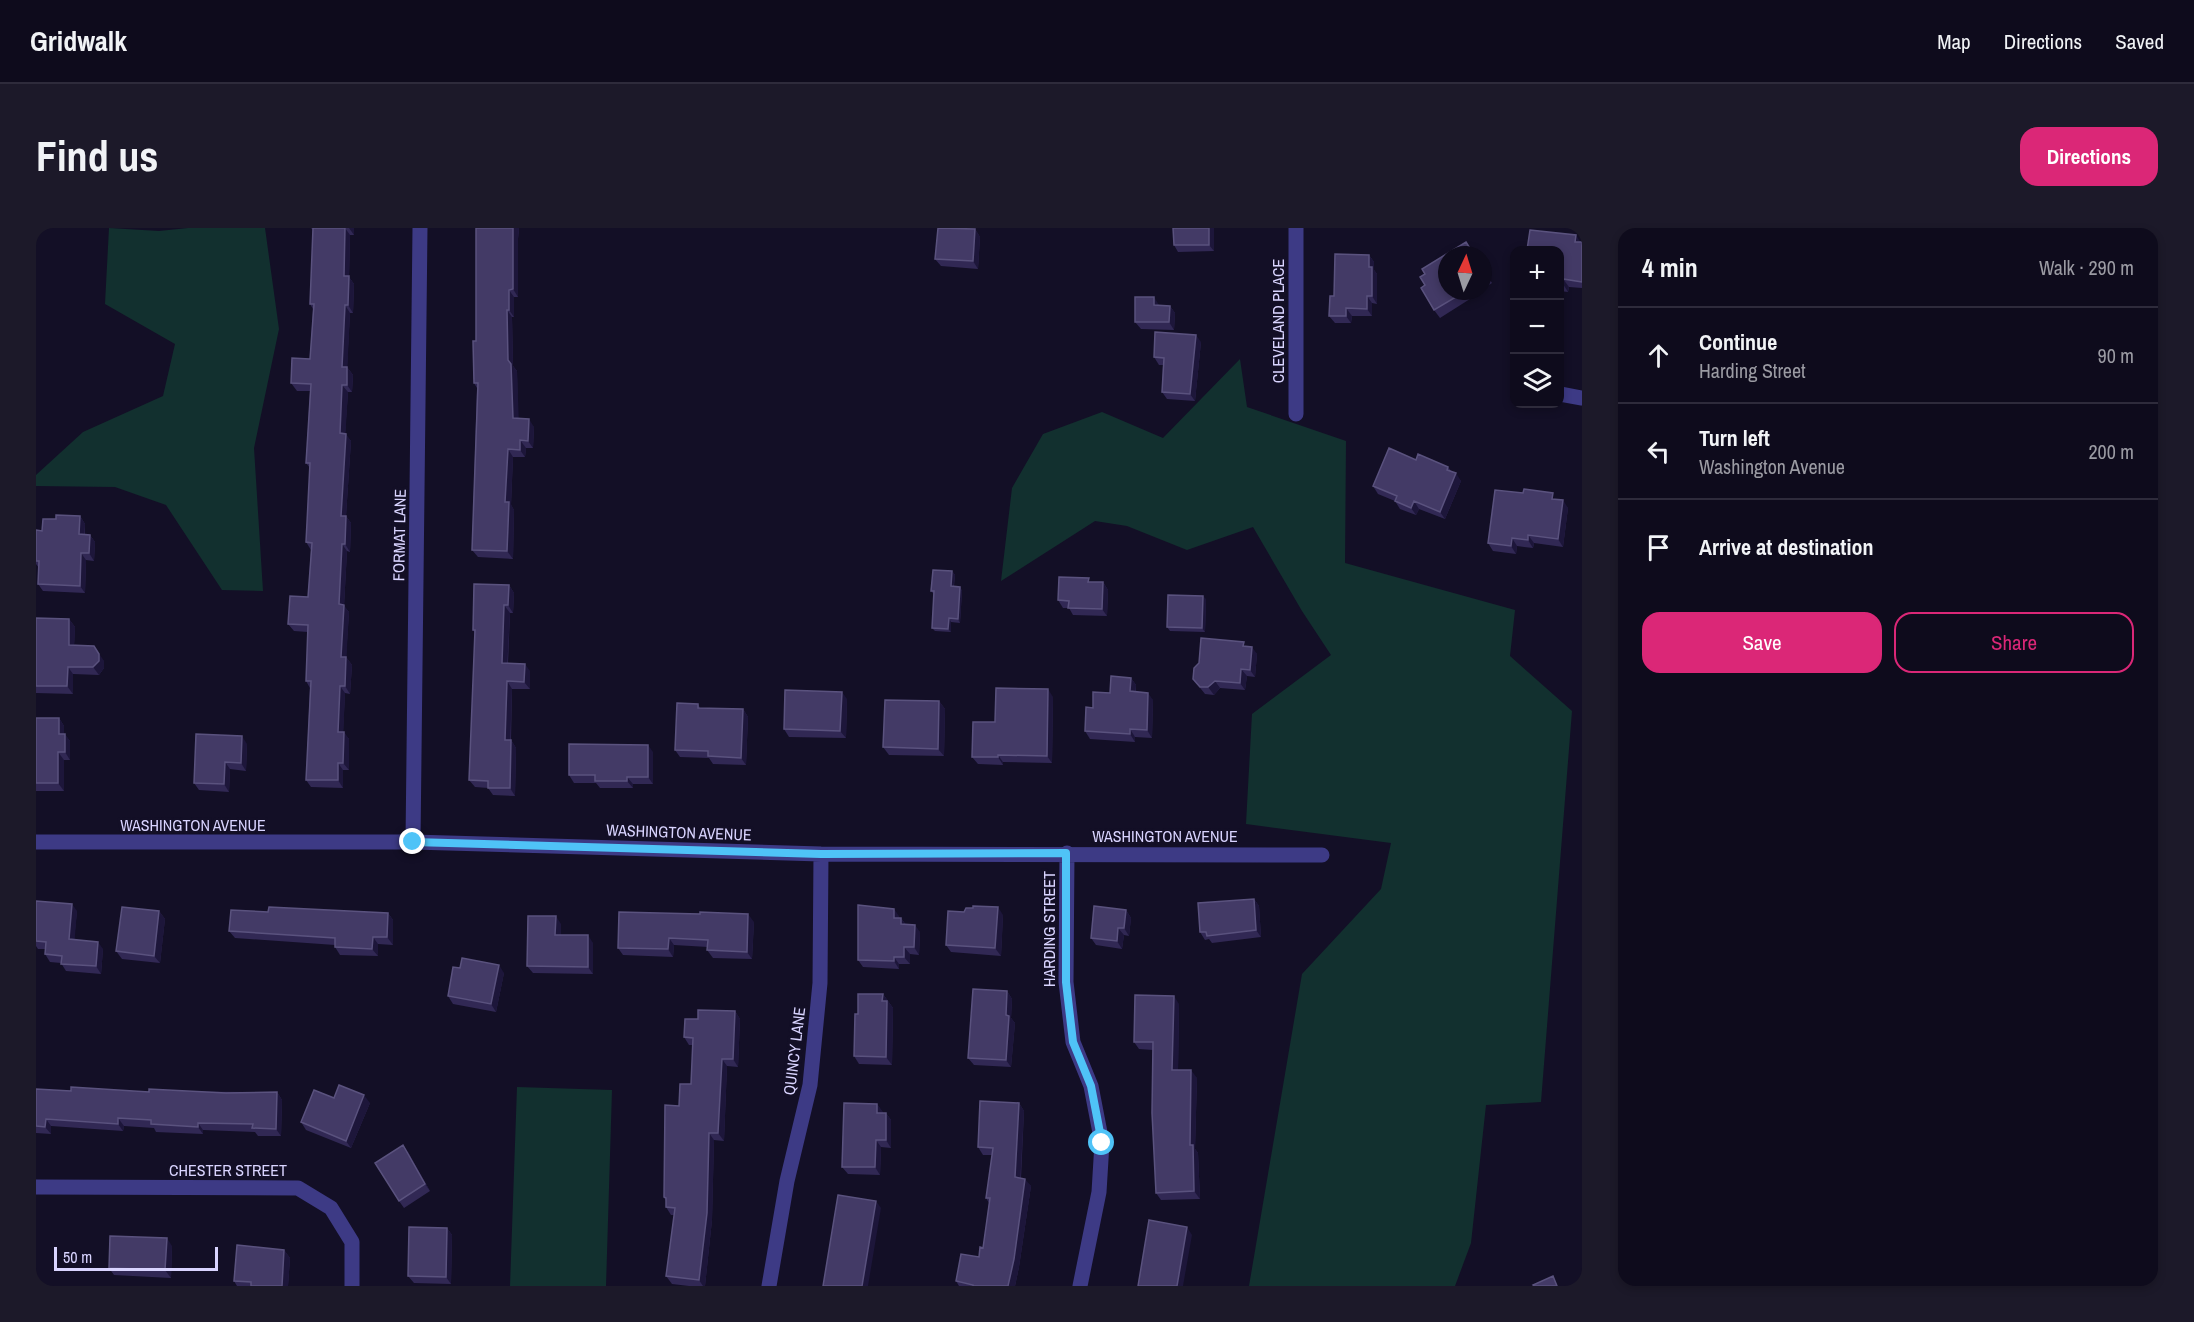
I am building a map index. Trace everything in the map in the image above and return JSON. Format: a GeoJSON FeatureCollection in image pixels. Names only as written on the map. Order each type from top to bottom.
{"type":"FeatureCollection","features":[{"type":"Feature","properties":{"kind":"street","name":"FORMAT LANE"},"geometry":{"type":"LineString","coordinates":[[413,842],[420,228]]}},
{"type":"Feature","properties":{"kind":"street","name":"CLEVELAND PLACE"},"geometry":{"type":"LineString","coordinates":[[1296,228],[1296,414]]}},
{"type":"Feature","properties":{"kind":"street"},"geometry":{"type":"LineString","coordinates":[[1564,395],[1582,398]]}},
{"type":"Feature","properties":{"kind":"street","name":"WASHINGTON AVENUE"},"geometry":{"type":"LineString","coordinates":[[36,842],[413,842],[821,854],[1322,855]]}},
{"type":"Feature","properties":{"kind":"street","name":"HARDING STREET"},"geometry":{"type":"LineString","coordinates":[[1066,853],[1066,982],[1073,1042],[1091,1086],[1102,1143],[1098,1192],[1080,1286]]}},
{"type":"Feature","properties":{"kind":"street","name":"QUINCY LANE"},"geometry":{"type":"LineString","coordinates":[[770,1286],[787,1181],[810,1085],[820,983],[821,854]]}},
{"type":"Feature","properties":{"kind":"street","name":"CHESTER STREET"},"geometry":{"type":"LineString","coordinates":[[36,1187],[298,1188],[331,1208],[352,1242],[352,1286]]}},
{"type":"Feature","properties":{"kind":"green space"},"geometry":{"type":"Polygon","coordinates":[[[109,228],[159,231],[188,228],[265,228],[279,329],[254,448],[263,591],[222,590],[166,505],[115,487],[36,486],[36,475],[83,432],[163,396],[175,344],[105,304],[109,228]]]}},
{"type":"Feature","properties":{"kind":"green space"},"geometry":{"type":"Polygon","coordinates":[[[1240,359],[1247,407],[1346,441],[1345,563],[1515,610],[1510,656],[1572,711],[1541,1102],[1486,1105],[1471,1243],[1455,1286],[1249,1286],[1302,974],[1381,889],[1391,843],[1246,824],[1252,714],[1331,655],[1302,611],[1253,527],[1187,550],[1127,526],[1095,521],[1001,581],[1012,488],[1043,434],[1102,412],[1163,438],[1240,359]]]}},
{"type":"Feature","properties":{"kind":"green space"},"geometry":{"type":"Polygon","coordinates":[[[517,1087],[612,1090],[606,1286],[510,1286],[517,1087]]]}},
{"type":"Feature","properties":{"kind":"building"},"geometry":{"type":"Polygon","coordinates":[[[313,228],[345,228],[344,276],[349,276],[342,367],[347,367],[347,385],[342,385],[340,433],[346,434],[341,516],[346,516],[345,544],[342,544],[339,604],[344,605],[341,657],[346,657],[345,686],[340,686],[338,732],[344,732],[343,763],[338,763],[338,780],[306,780],[311,681],[306,681],[308,625],[288,624],[290,596],[308,597],[312,543],[306,542],[310,463],[306,463],[311,384],[291,383],[292,358],[310,359],[314,304],[310,304],[313,228]]]}},
{"type":"Feature","properties":{"kind":"building"},"geometry":{"type":"Polygon","coordinates":[[[476,228],[513,228],[513,289],[509,290],[509,310],[507,310],[508,360],[511,364],[513,418],[529,419],[528,441],[520,440],[520,450],[508,449],[505,502],[509,502],[507,551],[472,550],[478,383],[474,383],[473,341],[476,341],[476,228]]]}},
{"type":"Feature","properties":{"kind":"building"},"geometry":{"type":"Polygon","coordinates":[[[938,228],[975,229],[973,261],[935,259],[938,228]]]}},
{"type":"Feature","properties":{"kind":"building"},"geometry":{"type":"Polygon","coordinates":[[[1173,228],[1209,228],[1209,245],[1174,245],[1173,228]]]}},
{"type":"Feature","properties":{"kind":"building"},"geometry":{"type":"Polygon","coordinates":[[[1530,230],[1576,235],[1575,242],[1582,242],[1582,282],[1564,279],[1564,246],[1528,246],[1530,230]]]}},
{"type":"Feature","properties":{"kind":"building"},"geometry":{"type":"Polygon","coordinates":[[[1335,254],[1369,255],[1369,267],[1372,267],[1372,296],[1367,296],[1367,309],[1346,308],[1346,316],[1329,316],[1330,296],[1334,296],[1335,254]]]}},
{"type":"Feature","properties":{"kind":"building"},"geometry":{"type":"Polygon","coordinates":[[[1438,259],[1438,300],[1451,300],[1434,310],[1421,288],[1425,285],[1420,277],[1425,274],[1422,269],[1438,259]]]}},
{"type":"Feature","properties":{"kind":"building"},"geometry":{"type":"Polygon","coordinates":[[[1135,297],[1154,297],[1154,305],[1170,306],[1169,322],[1135,322],[1135,297]]]}},
{"type":"Feature","properties":{"kind":"building"},"geometry":{"type":"Polygon","coordinates":[[[1155,332],[1196,335],[1190,394],[1162,392],[1164,358],[1154,357],[1155,332]]]}},
{"type":"Feature","properties":{"kind":"building"},"geometry":{"type":"Polygon","coordinates":[[[1389,448],[1416,460],[1418,454],[1456,473],[1440,512],[1414,501],[1411,508],[1395,501],[1397,496],[1373,486],[1389,448]]]}},
{"type":"Feature","properties":{"kind":"building"},"geometry":{"type":"Polygon","coordinates":[[[1524,489],[1553,493],[1552,499],[1563,500],[1558,539],[1528,535],[1528,540],[1512,538],[1511,546],[1488,543],[1495,490],[1523,493],[1524,489]]]}},
{"type":"Feature","properties":{"kind":"building"},"geometry":{"type":"Polygon","coordinates":[[[56,515],[80,516],[79,534],[90,535],[89,553],[81,553],[80,586],[38,584],[39,561],[36,561],[36,530],[42,531],[43,519],[56,519],[56,515]]]}},
{"type":"Feature","properties":{"kind":"building"},"geometry":{"type":"Polygon","coordinates":[[[933,570],[952,571],[951,586],[960,587],[958,619],[949,618],[948,629],[932,628],[933,570]]]}},
{"type":"Feature","properties":{"kind":"building"},"geometry":{"type":"Polygon","coordinates":[[[1059,577],[1089,578],[1088,582],[1103,582],[1102,609],[1068,608],[1069,601],[1058,600],[1059,577]]]}},
{"type":"Feature","properties":{"kind":"building"},"geometry":{"type":"Polygon","coordinates":[[[474,584],[509,585],[508,605],[504,605],[502,663],[525,664],[524,682],[507,681],[505,740],[511,740],[510,788],[488,788],[488,781],[469,780],[475,630],[473,630],[474,584]]]}},
{"type":"Feature","properties":{"kind":"building"},"geometry":{"type":"Polygon","coordinates":[[[1168,595],[1203,596],[1202,628],[1167,627],[1168,595]]]}},
{"type":"Feature","properties":{"kind":"building"},"geometry":{"type":"Polygon","coordinates":[[[36,618],[69,619],[69,645],[94,646],[99,654],[99,661],[93,667],[68,667],[67,686],[36,686],[36,618]]]}},
{"type":"Feature","properties":{"kind":"building"},"geometry":{"type":"Polygon","coordinates":[[[1201,638],[1244,642],[1243,646],[1252,647],[1250,670],[1241,669],[1240,683],[1215,681],[1208,687],[1200,687],[1193,679],[1194,668],[1199,663],[1201,638]]]}},
{"type":"Feature","properties":{"kind":"building"},"geometry":{"type":"Polygon","coordinates":[[[1111,676],[1131,678],[1130,691],[1148,693],[1147,730],[1130,729],[1130,734],[1085,731],[1086,707],[1093,708],[1093,692],[1110,693],[1111,676]]]}},
{"type":"Feature","properties":{"kind":"building"},"geometry":{"type":"Polygon","coordinates":[[[996,688],[1048,689],[1047,756],[972,757],[973,722],[995,722],[996,688]]]}},
{"type":"Feature","properties":{"kind":"building"},"geometry":{"type":"Polygon","coordinates":[[[785,690],[842,692],[840,731],[784,729],[785,690]]]}},
{"type":"Feature","properties":{"kind":"building"},"geometry":{"type":"Polygon","coordinates":[[[885,700],[939,701],[938,749],[883,747],[885,700]]]}},
{"type":"Feature","properties":{"kind":"building"},"geometry":{"type":"Polygon","coordinates":[[[677,703],[698,704],[698,708],[743,709],[741,758],[708,756],[708,751],[675,750],[677,703]]]}},
{"type":"Feature","properties":{"kind":"building"},"geometry":{"type":"Polygon","coordinates":[[[36,718],[59,718],[59,734],[65,734],[65,752],[58,752],[58,783],[36,783],[36,718]]]}},
{"type":"Feature","properties":{"kind":"building"},"geometry":{"type":"Polygon","coordinates":[[[196,734],[242,736],[241,763],[225,762],[224,784],[194,783],[196,734]]]}},
{"type":"Feature","properties":{"kind":"building"},"geometry":{"type":"Polygon","coordinates":[[[569,744],[648,745],[648,777],[627,777],[627,781],[595,781],[595,775],[569,775],[569,744]]]}},
{"type":"Feature","properties":{"kind":"building"},"geometry":{"type":"Polygon","coordinates":[[[1254,899],[1256,930],[1207,936],[1206,932],[1200,932],[1198,903],[1254,899]]]}},
{"type":"Feature","properties":{"kind":"building"},"geometry":{"type":"Polygon","coordinates":[[[36,901],[72,904],[69,939],[98,942],[96,966],[61,964],[62,956],[45,954],[46,942],[36,941],[36,901]]]}},
{"type":"Feature","properties":{"kind":"building"},"geometry":{"type":"Polygon","coordinates":[[[858,905],[894,909],[894,918],[901,918],[901,924],[915,925],[914,947],[904,947],[904,957],[894,957],[894,961],[858,960],[858,905]]]}},
{"type":"Feature","properties":{"kind":"building"},"geometry":{"type":"Polygon","coordinates":[[[973,906],[998,907],[995,948],[946,945],[948,911],[964,912],[966,908],[973,908],[973,906]]]}},
{"type":"Feature","properties":{"kind":"building"},"geometry":{"type":"Polygon","coordinates":[[[1094,906],[1126,910],[1124,928],[1118,928],[1117,941],[1091,938],[1094,906]]]}},
{"type":"Feature","properties":{"kind":"building"},"geometry":{"type":"Polygon","coordinates":[[[122,907],[159,911],[154,956],[116,951],[122,907]]]}},
{"type":"Feature","properties":{"kind":"building"},"geometry":{"type":"Polygon","coordinates":[[[269,907],[388,913],[387,937],[373,937],[372,949],[335,947],[335,938],[229,931],[231,910],[268,912],[269,907]]]}},
{"type":"Feature","properties":{"kind":"building"},"geometry":{"type":"Polygon","coordinates":[[[619,912],[748,914],[747,952],[707,950],[708,940],[669,938],[668,949],[618,948],[619,912]]]}},
{"type":"Feature","properties":{"kind":"building"},"geometry":{"type":"Polygon","coordinates":[[[528,916],[556,916],[555,935],[588,935],[588,967],[527,966],[528,916]]]}},
{"type":"Feature","properties":{"kind":"building"},"geometry":{"type":"Polygon","coordinates":[[[462,958],[499,965],[491,1004],[448,996],[453,967],[460,968],[462,958]]]}},
{"type":"Feature","properties":{"kind":"building"},"geometry":{"type":"Polygon","coordinates":[[[973,989],[1007,991],[1006,1015],[1009,1016],[1006,1060],[968,1058],[973,989]]]}},
{"type":"Feature","properties":{"kind":"building"},"geometry":{"type":"Polygon","coordinates":[[[858,994],[883,994],[882,1001],[887,1001],[886,1057],[854,1056],[858,994]]]}},
{"type":"Feature","properties":{"kind":"building"},"geometry":{"type":"Polygon","coordinates":[[[1135,995],[1174,996],[1172,1070],[1191,1070],[1190,1145],[1193,1145],[1194,1191],[1156,1193],[1152,1113],[1153,1042],[1134,1042],[1135,995]]]}},
{"type":"Feature","properties":{"kind":"building"},"geometry":{"type":"Polygon","coordinates":[[[698,1010],[735,1011],[733,1059],[722,1059],[718,1133],[709,1133],[707,1213],[699,1280],[666,1276],[675,1208],[666,1207],[664,1197],[665,1105],[679,1106],[680,1084],[691,1084],[693,1038],[684,1037],[685,1019],[698,1019],[698,1010]]]}},
{"type":"Feature","properties":{"kind":"building"},"geometry":{"type":"Polygon","coordinates":[[[339,1085],[364,1095],[346,1141],[301,1122],[314,1090],[334,1098],[339,1085]]]}},
{"type":"Feature","properties":{"kind":"building"},"geometry":{"type":"Polygon","coordinates":[[[71,1087],[149,1092],[149,1089],[226,1093],[277,1092],[276,1129],[252,1128],[253,1124],[198,1123],[198,1127],[151,1124],[151,1120],[118,1118],[118,1124],[46,1119],[45,1127],[36,1126],[36,1089],[71,1091],[71,1087]]]}},
{"type":"Feature","properties":{"kind":"building"},"geometry":{"type":"Polygon","coordinates":[[[980,1101],[1019,1103],[1015,1177],[1025,1179],[1008,1286],[973,1286],[956,1281],[961,1254],[979,1257],[980,1247],[983,1248],[990,1198],[986,1198],[993,1148],[978,1147],[980,1101]]]}},
{"type":"Feature","properties":{"kind":"building"},"geometry":{"type":"Polygon","coordinates":[[[844,1103],[877,1104],[877,1113],[886,1113],[886,1140],[876,1140],[875,1167],[842,1167],[844,1103]]]}},
{"type":"Feature","properties":{"kind":"building"},"geometry":{"type":"Polygon","coordinates":[[[403,1145],[425,1184],[399,1201],[375,1163],[403,1145]]]}},
{"type":"Feature","properties":{"kind":"building"},"geometry":{"type":"Polygon","coordinates":[[[838,1195],[876,1201],[862,1286],[823,1286],[838,1195]]]}},
{"type":"Feature","properties":{"kind":"building"},"geometry":{"type":"Polygon","coordinates":[[[1149,1220],[1187,1227],[1177,1286],[1138,1286],[1149,1220]]]}},
{"type":"Feature","properties":{"kind":"building"},"geometry":{"type":"Polygon","coordinates":[[[409,1227],[447,1228],[446,1277],[408,1276],[409,1227]]]}},
{"type":"Feature","properties":{"kind":"building"},"geometry":{"type":"Polygon","coordinates":[[[110,1236],[167,1238],[165,1270],[109,1268],[110,1236]]]}},
{"type":"Feature","properties":{"kind":"building"},"geometry":{"type":"Polygon","coordinates":[[[237,1245],[284,1250],[282,1286],[251,1286],[251,1282],[234,1281],[237,1245]]]}},
{"type":"Feature","properties":{"kind":"building"},"geometry":{"type":"Polygon","coordinates":[[[1553,1276],[1557,1286],[1533,1285],[1553,1276]]]}},
{"type":"Feature","properties":{"kind":"route"},"geometry":{"type":"LineString","coordinates":[[413,842],[821,854],[1066,853],[1066,982],[1073,1042],[1091,1086],[1102,1143]]}}]}
